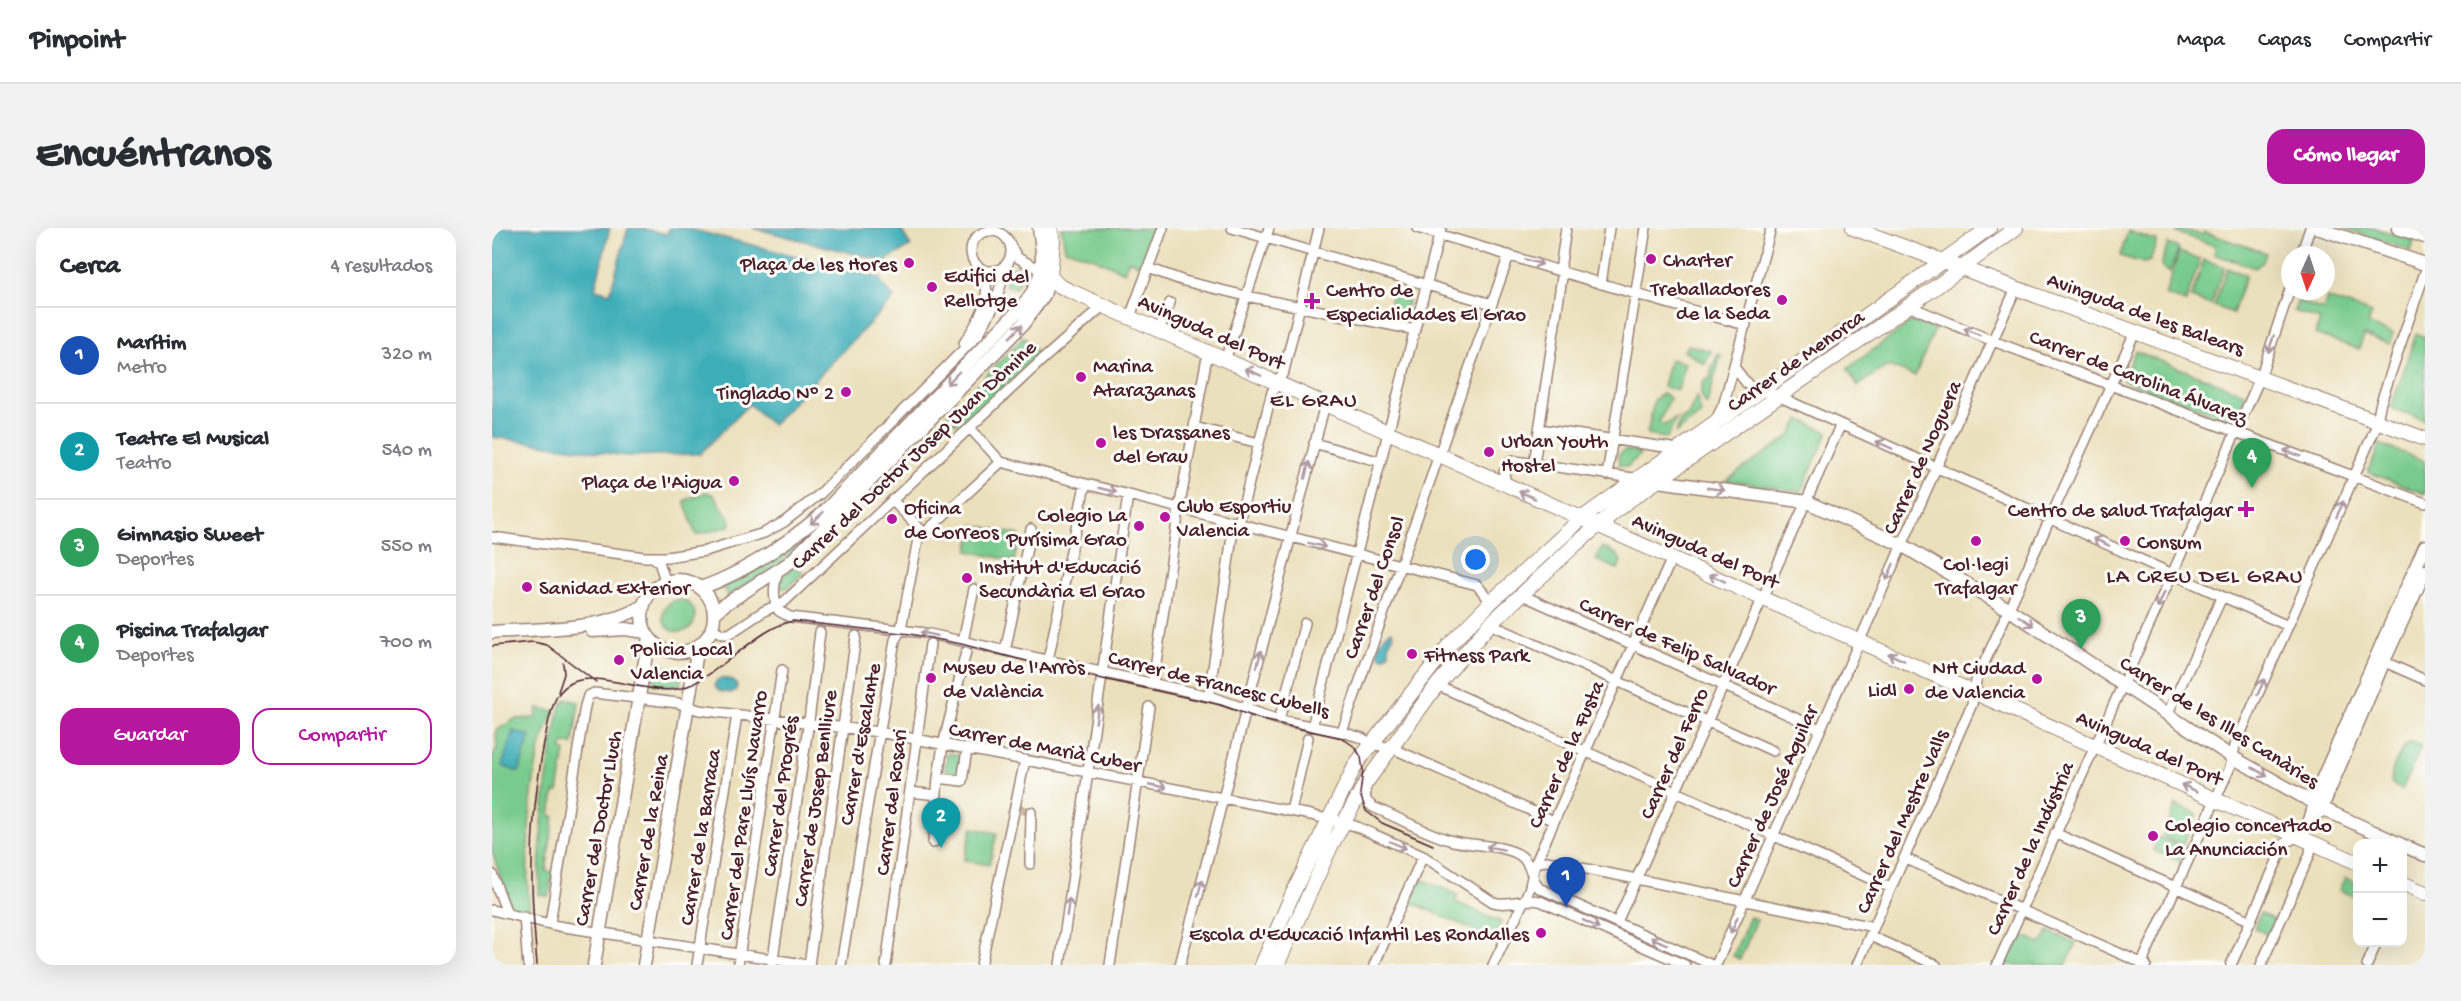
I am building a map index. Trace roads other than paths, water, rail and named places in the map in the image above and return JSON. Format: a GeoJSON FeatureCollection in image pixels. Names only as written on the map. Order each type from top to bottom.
{"type":"FeatureCollection","features":[{"type":"Feature","properties":{"kind":"main road"},"geometry":{"type":"LineString","coordinates":[[1049,279],[1053,241],[1050,228]]}},
{"type":"Feature","properties":{"kind":"main road","name":"Avinguda de les Balears"},"geometry":{"type":"LineString","coordinates":[[1853,228],[2425,439]]}},
{"type":"Feature","properties":{"kind":"main road","name":"Carrer de Menorca"},"geometry":{"type":"LineString","coordinates":[[1262,965],[1356,764],[1449,645],[1491,602],[1581,519],[1989,228]]}},
{"type":"Feature","properties":{"kind":"main road","name":"Carrer de Menorca"},"geometry":{"type":"LineString","coordinates":[[1276,965],[1365,784],[1437,685],[1490,624],[1597,525],[2016,228]]}},
{"type":"Feature","properties":{"kind":"main road","name":"Avinguda del Port"},"geometry":{"type":"LineString","coordinates":[[1049,279],[1506,486],[2353,861]]}},
{"type":"Feature","properties":{"kind":"main road"},"geometry":{"type":"LineString","coordinates":[[2407,886],[2425,893]]}},
{"type":"Feature","properties":{"kind":"street"},"geometry":{"type":"LineString","coordinates":[[1007,228],[1010,249],[1002,267],[996,270],[983,269],[978,265],[972,255],[973,243],[983,231],[994,231],[1000,233],[1010,249],[1018,258],[1049,279]]}},
{"type":"Feature","properties":{"kind":"street"},"geometry":{"type":"LineString","coordinates":[[1039,228],[1049,279]]}},
{"type":"Feature","properties":{"kind":"street"},"geometry":{"type":"LineString","coordinates":[[1130,316],[1163,228]]}},
{"type":"Feature","properties":{"kind":"street"},"geometry":{"type":"LineString","coordinates":[[1232,228],[1267,233],[1313,251],[1492,304]]}},
{"type":"Feature","properties":{"kind":"street"},"geometry":{"type":"LineString","coordinates":[[1209,696],[1233,529],[1240,518],[1259,443],[1277,383],[1284,371],[1319,228]]}},
{"type":"Feature","properties":{"kind":"street"},"geometry":{"type":"LineString","coordinates":[[1417,228],[1441,231],[1634,296],[1746,325]]}},
{"type":"Feature","properties":{"kind":"street"},"geometry":{"type":"LineString","coordinates":[[1534,464],[1566,228]]}},
{"type":"Feature","properties":{"kind":"street"},"geometry":{"type":"LineString","coordinates":[[1601,284],[1609,228]]}},
{"type":"Feature","properties":{"kind":"street"},"geometry":{"type":"LineString","coordinates":[[1607,475],[1646,228]]}},
{"type":"Feature","properties":{"kind":"street"},"geometry":{"type":"LineString","coordinates":[[1714,425],[1724,403],[1771,228]]}},
{"type":"Feature","properties":{"kind":"street"},"geometry":{"type":"LineString","coordinates":[[2304,246],[2310,228]]}},
{"type":"Feature","properties":{"kind":"street"},"geometry":{"type":"LineString","coordinates":[[2317,228],[2425,264]]}},
{"type":"Feature","properties":{"kind":"street"},"geometry":{"type":"LineString","coordinates":[[2398,228],[2425,237]]}},
{"type":"Feature","properties":{"kind":"street"},"geometry":{"type":"LineString","coordinates":[[1312,727],[1441,231]]}},
{"type":"Feature","properties":{"kind":"street"},"geometry":{"type":"LineString","coordinates":[[1225,360],[1267,233]]}},
{"type":"Feature","properties":{"kind":"street","name":"Carrer del Doctor Josep Juan Dòmine"},"geometry":{"type":"LineString","coordinates":[[492,537],[622,555],[653,557],[705,551],[764,533],[820,494],[978,335],[987,323],[1010,249]]}},
{"type":"Feature","properties":{"kind":"street","name":"Carrer del Consol"},"geometry":{"type":"LineString","coordinates":[[1342,732],[1509,255]]}},
{"type":"Feature","properties":{"kind":"street","name":"Carrer del Doctor Josep Juan Dòmine"},"geometry":{"type":"LineString","coordinates":[[936,377],[962,347],[980,316],[987,295],[988,282],[978,265]]}},
{"type":"Feature","properties":{"kind":"street"},"geometry":{"type":"LineString","coordinates":[[1148,268],[1184,281],[1246,296],[1415,330]]}},
{"type":"Feature","properties":{"kind":"street"},"geometry":{"type":"LineString","coordinates":[[1904,858],[2143,964],[2355,476],[2377,420],[2425,272]]}},
{"type":"Feature","properties":{"kind":"street","name":"Carrer del Doctor Josep Juan Dòmine"},"geometry":{"type":"LineString","coordinates":[[701,588],[746,568],[774,551],[794,538],[822,514],[1013,316],[1036,289],[1049,279]]}},
{"type":"Feature","properties":{"kind":"street","name":"Carrer del Doctor Josep Juan Dòmine"},"geometry":{"type":"LineString","coordinates":[[714,614],[724,605],[778,571],[814,538],[1023,324],[1034,311],[1049,279]]}},
{"type":"Feature","properties":{"kind":"street","name":"Carrer de Noguera"},"geometry":{"type":"LineString","coordinates":[[1859,641],[2016,288]]}},
{"type":"Feature","properties":{"kind":"street","name":"Carrer de la Indústria"},"geometry":{"type":"LineString","coordinates":[[1997,965],[2260,378],[2286,300]]}},
{"type":"Feature","properties":{"kind":"street"},"geometry":{"type":"LineString","coordinates":[[1159,330],[1170,303]]}},
{"type":"Feature","properties":{"kind":"street","name":"Carrer del Doctor Josep Juan Dòmine"},"geometry":{"type":"LineString","coordinates":[[778,571],[775,584],[776,606],[784,602],[1104,305]]}},
{"type":"Feature","properties":{"kind":"street","name":"Carrer de Carolina Álvarez"},"geometry":{"type":"LineString","coordinates":[[1909,306],[1993,340],[2425,502]]}},
{"type":"Feature","properties":{"kind":"street","name":"Carrer del Mestre Valls"},"geometry":{"type":"LineString","coordinates":[[1857,965],[1971,706],[1976,681],[2135,332]]}},
{"type":"Feature","properties":{"kind":"street"},"geometry":{"type":"LineString","coordinates":[[1153,682],[1179,509],[1209,353]]}},
{"type":"Feature","properties":{"kind":"street"},"geometry":{"type":"LineString","coordinates":[[1734,367],[1748,384],[1780,396],[1840,426],[2288,626]]}},
{"type":"Feature","properties":{"kind":"street"},"geometry":{"type":"LineString","coordinates":[[1180,965],[1324,404]]}},
{"type":"Feature","properties":{"kind":"street","name":"Carrer del Ferro"},"geometry":{"type":"LineString","coordinates":[[1617,922],[1840,426]]}},
{"type":"Feature","properties":{"kind":"street"},"geometry":{"type":"LineString","coordinates":[[1194,427],[1259,443]]}},
{"type":"Feature","properties":{"kind":"street"},"geometry":{"type":"LineString","coordinates":[[970,428],[1001,462],[1477,585],[1491,602]]}},
{"type":"Feature","properties":{"kind":"street"},"geometry":{"type":"LineString","coordinates":[[1539,429],[1679,449]]}},
{"type":"Feature","properties":{"kind":"street"},"geometry":{"type":"LineString","coordinates":[[1314,442],[1381,462]]}},
{"type":"Feature","properties":{"kind":"street","name":"Carrer d'Escalante"},"geometry":{"type":"LineString","coordinates":[[841,965],[895,640],[901,629],[918,539],[1001,462]]}},
{"type":"Feature","properties":{"kind":"street","name":"Carrer de les Illes Canàries"},"geometry":{"type":"LineString","coordinates":[[1506,486],[1504,472],[1510,462],[1807,502],[1902,545],[2008,609],[2232,757],[2319,805],[2390,839]]}},
{"type":"Feature","properties":{"kind":"street"},"geometry":{"type":"LineString","coordinates":[[1047,660],[1085,485]]}},
{"type":"Feature","properties":{"kind":"street"},"geometry":{"type":"LineString","coordinates":[[1060,965],[1128,495]]}},
{"type":"Feature","properties":{"kind":"street"},"geometry":{"type":"LineString","coordinates":[[892,500],[924,533]]}},
{"type":"Feature","properties":{"kind":"street"},"geometry":{"type":"LineString","coordinates":[[1005,651],[1031,529]]}},
{"type":"Feature","properties":{"kind":"street"},"geometry":{"type":"LineString","coordinates":[[2380,660],[2425,546]]}},
{"type":"Feature","properties":{"kind":"street"},"geometry":{"type":"LineString","coordinates":[[653,557],[659,562],[666,583]]}},
{"type":"Feature","properties":{"kind":"street","name":"Carrer de la Fusta"},"geometry":{"type":"LineString","coordinates":[[1493,965],[1522,900],[1529,890],[1554,821],[1672,558]]}},
{"type":"Feature","properties":{"kind":"street"},"geometry":{"type":"LineString","coordinates":[[2261,965],[2310,854],[2304,839],[2319,805],[2318,789],[2425,571]]}},
{"type":"Feature","properties":{"kind":"street"},"geometry":{"type":"LineString","coordinates":[[492,632],[594,624],[620,618],[644,605],[655,589],[666,583],[680,580],[701,588],[709,598],[714,614],[712,628],[699,646],[686,651],[673,652],[662,648],[647,634],[643,621],[644,605]]}},
{"type":"Feature","properties":{"kind":"street"},"geometry":{"type":"LineString","coordinates":[[963,641],[974,589]]}},
{"type":"Feature","properties":{"kind":"street","name":"Carrer de Felip Salvador"},"geometry":{"type":"LineString","coordinates":[[1522,595],[1820,729]]}},
{"type":"Feature","properties":{"kind":"street"},"geometry":{"type":"LineString","coordinates":[[2167,715],[2222,597]]}},
{"type":"Feature","properties":{"kind":"street"},"geometry":{"type":"LineString","coordinates":[[712,628],[722,634],[729,634],[776,606]]}},
{"type":"Feature","properties":{"kind":"street","name":"Carrer de Francesc Cubells"},"geometry":{"type":"LineString","coordinates":[[776,606],[779,611],[790,617],[901,629],[1153,682],[1209,696],[1279,720],[1342,732],[1362,738],[1371,744],[1392,748],[1554,821]]}},
{"type":"Feature","properties":{"kind":"street"},"geometry":{"type":"LineString","coordinates":[[1279,720],[1305,623]]}},
{"type":"Feature","properties":{"kind":"street"},"geometry":{"type":"LineString","coordinates":[[1490,624],[1773,751]]}},
{"type":"Feature","properties":{"kind":"street"},"geometry":{"type":"LineString","coordinates":[[492,639],[617,629],[647,634]]}},
{"type":"Feature","properties":{"kind":"street","name":"Carrer del Progrés"},"geometry":{"type":"LineString","coordinates":[[772,962],[809,721],[820,632]]}},
{"type":"Feature","properties":{"kind":"street","name":"Carrer del Doctor Lluch"},"geometry":{"type":"LineString","coordinates":[[594,965],[639,698],[647,634]]}},
{"type":"Feature","properties":{"kind":"street","name":"Carrer de Josep Benlliure"},"geometry":{"type":"LineString","coordinates":[[809,965],[856,636]]}},
{"type":"Feature","properties":{"kind":"street","name":"Carrer de José Aguilar"},"geometry":{"type":"LineString","coordinates":[[1714,965],[1859,641]]}},
{"type":"Feature","properties":{"kind":"street","name":"Carrer del Rosari"},"geometry":{"type":"LineString","coordinates":[[886,965],[930,644]]}},
{"type":"Feature","properties":{"kind":"street","name":"Carrer de la Reina"},"geometry":{"type":"LineString","coordinates":[[644,965],[699,646]]}},
{"type":"Feature","properties":{"kind":"street"},"geometry":{"type":"LineString","coordinates":[[933,843],[942,745],[966,652]]}},
{"type":"Feature","properties":{"kind":"street"},"geometry":{"type":"LineString","coordinates":[[2380,660],[2425,680]]}},
{"type":"Feature","properties":{"kind":"street","name":"Carrer del Pare Lluís Navarro"},"geometry":{"type":"LineString","coordinates":[[738,965],[782,670]]}},
{"type":"Feature","properties":{"kind":"street"},"geometry":{"type":"LineString","coordinates":[[1437,685],[1891,888]]}},
{"type":"Feature","properties":{"kind":"street","name":"Carrer de Marià Cuber"},"geometry":{"type":"LineString","coordinates":[[550,922],[585,706],[588,696],[594,693],[639,698],[737,715],[809,721],[916,738],[967,750],[1344,823],[1423,856],[1493,902],[1505,905],[1522,900],[1540,901],[1685,965]]}},
{"type":"Feature","properties":{"kind":"street"},"geometry":{"type":"LineString","coordinates":[[1110,965],[1149,707]]}},
{"type":"Feature","properties":{"kind":"street","name":"Carrer de la Barraca"},"geometry":{"type":"LineString","coordinates":[[697,965],[737,715]]}},
{"type":"Feature","properties":{"kind":"street"},"geometry":{"type":"LineString","coordinates":[[1291,811],[1308,738]]}},
{"type":"Feature","properties":{"kind":"street"},"geometry":{"type":"LineString","coordinates":[[938,778],[962,781],[967,750]]}},
{"type":"Feature","properties":{"kind":"street"},"geometry":{"type":"LineString","coordinates":[[981,965],[1018,809],[1024,760]]}},
{"type":"Feature","properties":{"kind":"street"},"geometry":{"type":"LineString","coordinates":[[1365,784],[1364,796],[1373,807],[1449,840],[1506,850],[1521,856],[1539,888],[1714,965]]}},
{"type":"Feature","properties":{"kind":"street"},"geometry":{"type":"LineString","coordinates":[[910,792],[937,795]]}},
{"type":"Feature","properties":{"kind":"street"},"geometry":{"type":"LineString","coordinates":[[1030,864],[1031,812]]}},
{"type":"Feature","properties":{"kind":"street"},"geometry":{"type":"LineString","coordinates":[[2055,833],[2251,921]]}},
{"type":"Feature","properties":{"kind":"street"},"geometry":{"type":"LineString","coordinates":[[2231,965],[2285,843],[2304,839]]}},
{"type":"Feature","properties":{"kind":"street","name":"Carrer de les Illes Canàries"},"geometry":{"type":"LineString","coordinates":[[2407,846],[2424,852]]}},
{"type":"Feature","properties":{"kind":"street"},"geometry":{"type":"LineString","coordinates":[[1374,965],[1423,856]]}},
{"type":"Feature","properties":{"kind":"street"},"geometry":{"type":"LineString","coordinates":[[1538,862],[1547,861],[1745,900],[1872,932],[1936,965]]}},
{"type":"Feature","properties":{"kind":"street"},"geometry":{"type":"LineString","coordinates":[[492,874],[507,913]]}},
{"type":"Feature","properties":{"kind":"street"},"geometry":{"type":"LineString","coordinates":[[492,910],[550,922],[558,926],[700,947],[772,962],[809,965]]}},
{"type":"Feature","properties":{"kind":"street"},"geometry":{"type":"LineString","coordinates":[[524,917],[528,965]]}},
{"type":"Feature","properties":{"kind":"street"},"geometry":{"type":"LineString","coordinates":[[2367,965],[2375,947]]}},
{"type":"Feature","properties":{"kind":"water"},"geometry":{"type":"Polygon","coordinates":[[[492,228],[610,228],[595,289],[610,293],[628,228],[641,228],[667,234],[669,228],[686,228],[881,278],[880,281],[894,298],[772,425],[749,404],[700,454],[626,456],[492,437],[492,228]]]}},
{"type":"Feature","properties":{"kind":"water"},"geometry":{"type":"Polygon","coordinates":[[[753,228],[900,228],[911,246],[888,259],[887,262],[753,228]]]}},
{"type":"Feature","properties":{"kind":"water"},"geometry":{"type":"Polygon","coordinates":[[[1392,631],[1394,635],[1389,643],[1389,653],[1381,657],[1378,653],[1380,643],[1392,631]]]}},
{"type":"Feature","properties":{"kind":"water"},"geometry":{"type":"Polygon","coordinates":[[[721,678],[733,680],[737,685],[736,690],[731,693],[719,691],[715,686],[716,681],[721,678]]]}},
{"type":"Feature","properties":{"kind":"water"},"geometry":{"type":"Polygon","coordinates":[[[513,731],[530,736],[519,772],[502,766],[513,731]]]}},
{"type":"Feature","properties":{"kind":"tunnel"},"geometry":{"type":"LineString","coordinates":[[1020,809],[1031,812]]}},
{"type":"Feature","properties":{"kind":"tram line"},"geometry":{"type":"LineString","coordinates":[[537,965],[532,890],[532,843],[539,773],[548,723],[556,698],[573,682],[588,679],[645,688],[673,690],[685,687],[712,672],[767,632],[793,621],[910,634],[961,644],[1053,668],[1221,705],[1263,720],[1342,738],[1355,747],[1361,757],[1363,770],[1360,794],[1366,811],[1382,823],[1433,845]]}},
{"type":"Feature","properties":{"kind":"tram line"},"geometry":{"type":"LineString","coordinates":[[492,646],[533,642],[547,645],[596,682]]}},
{"type":"Feature","properties":{"kind":"tram line"},"geometry":{"type":"LineString","coordinates":[[558,692],[564,674],[563,663]]}},
{"type":"Feature","properties":{"kind":"place","name":"Charter"},"geometry":{"type":"Point","coordinates":[1651,259]}},
{"type":"Feature","properties":{"kind":"place","name":"Plaça de les Hores"},"geometry":{"type":"Point","coordinates":[909,263]}},
{"type":"Feature","properties":{"kind":"place","name":"Edifici del Rellotge"},"geometry":{"type":"Point","coordinates":[932,287]}},
{"type":"Feature","properties":{"kind":"place","name":"Treballadores de la Seda"},"geometry":{"type":"Point","coordinates":[1782,300]}},
{"type":"Feature","properties":{"kind":"place","name":"Centro de Especialidades El Grao"},"geometry":{"type":"Point","coordinates":[1312,301]}},
{"type":"Feature","properties":{"kind":"place","name":"Marina Atarazanas"},"geometry":{"type":"Point","coordinates":[1081,377]}},
{"type":"Feature","properties":{"kind":"place","name":"Tinglado Nº 2"},"geometry":{"type":"Point","coordinates":[846,392]}},
{"type":"Feature","properties":{"kind":"place","name":"les Drassanes del Grau"},"geometry":{"type":"Point","coordinates":[1101,443]}},
{"type":"Feature","properties":{"kind":"place","name":"Urban Youth Hostel"},"geometry":{"type":"Point","coordinates":[1489,452]}},
{"type":"Feature","properties":{"kind":"place","name":"Plaça de l'Aigua"},"geometry":{"type":"Point","coordinates":[734,481]}},
{"type":"Feature","properties":{"kind":"place","name":"Piscina Trafalgar"},"geometry":{"type":"Point","coordinates":[2252,488]}},
{"type":"Feature","properties":{"kind":"place","name":"Centro de salud Trafalgar"},"geometry":{"type":"Point","coordinates":[2246,509]}},
{"type":"Feature","properties":{"kind":"place","name":"Club Esportiu Valencia"},"geometry":{"type":"Point","coordinates":[1165,517]}},
{"type":"Feature","properties":{"kind":"place","name":"Oficina de Correos"},"geometry":{"type":"Point","coordinates":[892,519]}},
{"type":"Feature","properties":{"kind":"place","name":"Colegio La Purísima Grao"},"geometry":{"type":"Point","coordinates":[1139,526]}},
{"type":"Feature","properties":{"kind":"place","name":"Col·legi Trafalgar"},"geometry":{"type":"Point","coordinates":[1976,541]}},
{"type":"Feature","properties":{"kind":"place","name":"Consum"},"geometry":{"type":"Point","coordinates":[2125,541]}},
{"type":"Feature","properties":{"kind":"place","name":"Institut d'Educació Secundària El Grao"},"geometry":{"type":"Point","coordinates":[967,578]}},
{"type":"Feature","properties":{"kind":"place","name":"Sanidad Exterior"},"geometry":{"type":"Point","coordinates":[527,587]}},
{"type":"Feature","properties":{"kind":"place","name":"Gimnasio Sweet"},"geometry":{"type":"Point","coordinates":[2081,649]}},
{"type":"Feature","properties":{"kind":"place","name":"Fitness Park"},"geometry":{"type":"Point","coordinates":[1412,654]}},
{"type":"Feature","properties":{"kind":"place","name":"Policia Local Valencia"},"geometry":{"type":"Point","coordinates":[619,660]}},
{"type":"Feature","properties":{"kind":"place","name":"Museu de l'Arròs de València"},"geometry":{"type":"Point","coordinates":[931,678]}},
{"type":"Feature","properties":{"kind":"place","name":"NH Ciudad de Valencia"},"geometry":{"type":"Point","coordinates":[2037,679]}},
{"type":"Feature","properties":{"kind":"place","name":"Lidl"},"geometry":{"type":"Point","coordinates":[1909,689]}},
{"type":"Feature","properties":{"kind":"place","name":"Colegio concertado La Anunciación"},"geometry":{"type":"Point","coordinates":[2153,836]}},
{"type":"Feature","properties":{"kind":"place","name":"Teatre El Musical"},"geometry":{"type":"Point","coordinates":[941,848]}},
{"type":"Feature","properties":{"kind":"place","name":"Marítim"},"geometry":{"type":"Point","coordinates":[1566,907]}},
{"type":"Feature","properties":{"kind":"place","name":"Escola d'Educació Infantil Les Rondalles"},"geometry":{"type":"Point","coordinates":[1541,933]}},
{"type":"Feature","properties":{"kind":"district","name":"EL GRAU"},"geometry":{"type":"Point","coordinates":[1314,398]}},
{"type":"Feature","properties":{"kind":"district","name":"LA CREU DEL GRAU"},"geometry":{"type":"Point","coordinates":[2205,574]}}]}
